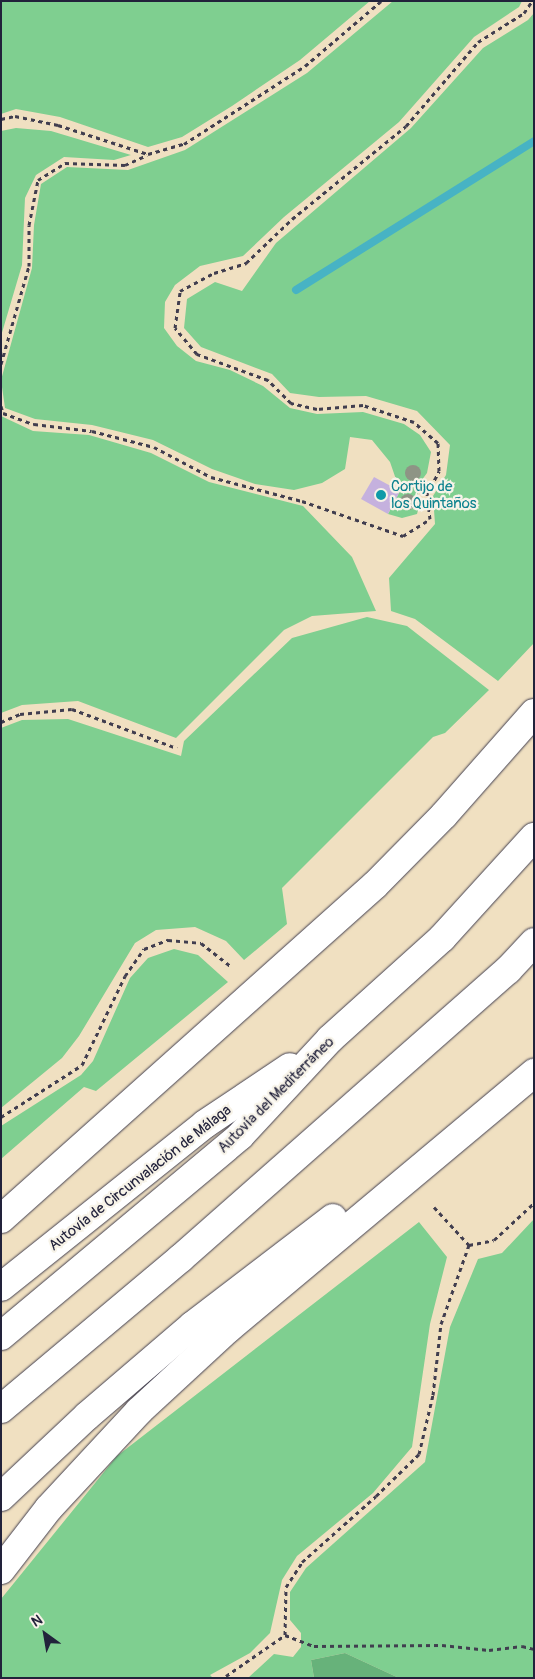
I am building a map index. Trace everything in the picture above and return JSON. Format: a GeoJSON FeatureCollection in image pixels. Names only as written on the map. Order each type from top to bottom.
{"type":"FeatureCollection","features":[{"type":"Feature","properties":{"kind":"highway"},"geometry":{"type":"LineString","coordinates":[[1,1219],[375,885],[444,815],[534,713]]}},
{"type":"Feature","properties":{"kind":"highway","name":"Autovía del Mediterráneo"},"geometry":{"type":"LineString","coordinates":[[1,1336],[240,1136],[330,1039],[442,938],[534,837]]}},
{"type":"Feature","properties":{"kind":"highway"},"geometry":{"type":"LineString","coordinates":[[1,1409],[181,1258],[508,970],[534,942]]}},
{"type":"Feature","properties":{"kind":"highway","name":"Autovía de Circunvalación de Málaga"},"geometry":{"type":"LineString","coordinates":[[1,1286],[205,1124],[330,1039]]}},
{"type":"Feature","properties":{"kind":"highway"},"geometry":{"type":"LineString","coordinates":[[1,1496],[87,1416],[194,1325],[376,1186],[534,1054]]}},
{"type":"Feature","properties":{"kind":"highway"},"geometry":{"type":"LineString","coordinates":[[1,1570],[49,1508],[139,1411],[229,1328],[534,1074]]}},
{"type":"Feature","properties":{"kind":"path"},"geometry":{"type":"LineString","coordinates":[[1,364],[29,266],[30,225],[38,180],[65,163],[125,165],[148,154],[184,144],[305,66],[381,1]]}},
{"type":"Feature","properties":{"kind":"path"},"geometry":{"type":"LineString","coordinates":[[1,406],[3,414],[34,424],[92,431],[154,447],[211,477],[302,502],[403,536],[430,519],[427,494],[439,471],[438,443],[414,422],[363,405],[317,409],[291,403],[268,380],[197,354],[175,328],[180,291],[214,273],[246,263],[292,219],[406,126],[478,42],[524,13],[532,1]]}},
{"type":"Feature","properties":{"kind":"path"},"geometry":{"type":"LineString","coordinates":[[1,119],[15,116],[58,124],[148,154]]}},
{"type":"Feature","properties":{"kind":"path"},"geometry":{"type":"LineString","coordinates":[[1,722],[20,714],[72,709],[177,748]]}},
{"type":"Feature","properties":{"kind":"path"},"geometry":{"type":"LineString","coordinates":[[1,1117],[82,1064],[125,976],[144,949],[168,940],[201,942],[232,967]]}},
{"type":"Feature","properties":{"kind":"path"},"geometry":{"type":"LineString","coordinates":[[469,1245],[494,1240],[534,1203]]}},
{"type":"Feature","properties":{"kind":"path"},"geometry":{"type":"LineString","coordinates":[[434,1208],[469,1245]]}},
{"type":"Feature","properties":{"kind":"path"},"geometry":{"type":"LineString","coordinates":[[286,1635],[286,1586],[302,1562],[376,1496],[419,1454],[433,1395],[441,1324],[469,1245]]}},
{"type":"Feature","properties":{"kind":"path"},"geometry":{"type":"LineString","coordinates":[[286,1635],[314,1646],[442,1645],[489,1650],[522,1646],[534,1649]]}},
{"type":"Feature","properties":{"kind":"path"},"geometry":{"type":"LineString","coordinates":[[226,1676],[286,1635]]}},
{"type":"Feature","properties":{"kind":"green space"},"geometry":{"type":"Polygon","coordinates":[[[1,1],[370,1],[300,60],[232,106],[182,137],[148,147],[60,117],[16,109],[1,114],[1,1]]]}},
{"type":"Feature","properties":{"kind":"green space"},"geometry":{"type":"Polygon","coordinates":[[[393,1],[522,1],[519,7],[474,37],[399,122],[284,217],[243,256],[200,266],[175,285],[165,302],[164,328],[177,346],[196,361],[230,370],[263,386],[290,408],[317,414],[363,412],[404,424],[420,435],[431,452],[427,473],[416,488],[420,502],[417,514],[402,518],[388,514],[400,491],[390,462],[372,440],[350,437],[345,469],[322,483],[294,490],[255,484],[212,469],[153,440],[92,425],[35,419],[5,408],[1,380],[32,268],[34,225],[41,184],[67,167],[128,170],[185,150],[307,73],[393,1]]]}},
{"type":"Feature","properties":{"kind":"green space"},"geometry":{"type":"Polygon","coordinates":[[[534,13],[534,643],[498,681],[415,619],[391,611],[389,578],[435,524],[433,496],[446,475],[450,445],[417,411],[366,396],[319,397],[290,393],[272,374],[201,347],[184,328],[187,299],[215,282],[242,291],[276,243],[411,128],[483,48],[528,20],[534,13]]]}},
{"type":"Feature","properties":{"kind":"green space"},"geometry":{"type":"Polygon","coordinates":[[[16,128],[51,131],[131,155],[114,160],[64,157],[36,175],[25,198],[22,265],[1,336],[1,131],[16,128]]]}},
{"type":"Feature","properties":{"kind":"green space"},"geometry":{"type":"Polygon","coordinates":[[[1,416],[33,431],[89,435],[151,453],[209,482],[303,506],[352,557],[376,611],[312,616],[284,630],[176,738],[78,701],[22,705],[1,713],[1,416]]]}},
{"type":"Feature","properties":{"kind":"green space"},"geometry":{"type":"Polygon","coordinates":[[[367,617],[407,626],[489,690],[445,733],[433,737],[282,888],[287,924],[244,960],[226,941],[195,927],[156,930],[135,943],[79,1036],[62,1058],[1,1108],[1,728],[22,720],[68,719],[181,756],[184,741],[292,638],[367,617]]]}},
{"type":"Feature","properties":{"kind":"green space"},"geometry":{"type":"Polygon","coordinates":[[[174,949],[198,955],[228,982],[96,1091],[84,1087],[1,1159],[1,1126],[81,1075],[93,1061],[130,978],[148,958],[174,949]]]}},
{"type":"Feature","properties":{"kind":"green space"},"geometry":{"type":"Polygon","coordinates":[[[534,1219],[534,1678],[399,1678],[345,1653],[311,1660],[314,1678],[248,1678],[274,1654],[293,1657],[301,1647],[301,1633],[290,1620],[290,1592],[306,1568],[425,1462],[450,1327],[478,1259],[502,1253],[534,1219]]]}},
{"type":"Feature","properties":{"kind":"green space"},"geometry":{"type":"Polygon","coordinates":[[[419,1222],[447,1257],[430,1324],[412,1447],[373,1493],[297,1556],[282,1580],[270,1633],[250,1653],[210,1675],[213,1678],[1,1678],[1,1599],[117,1456],[419,1222]]]}},
{"type":"Feature","properties":{"kind":"green space"},"geometry":{"type":"Polygon","coordinates":[[[345,1653],[399,1678],[314,1678],[311,1660],[345,1653]]]}},
{"type":"Feature","properties":{"kind":"building","name":"Cortijo de los Quintaños"},"geometry":{"type":"Polygon","coordinates":[[[374,477],[400,491],[388,514],[361,499],[374,477]]]}},
{"type":"Feature","properties":{"kind":"waterway"},"geometry":{"type":"LineString","coordinates":[[296,290],[534,141]]}},
{"type":"Feature","properties":{"kind":"place","name":"Cortijo de los Quintaños"},"geometry":{"type":"Point","coordinates":[381,495]}}]}
